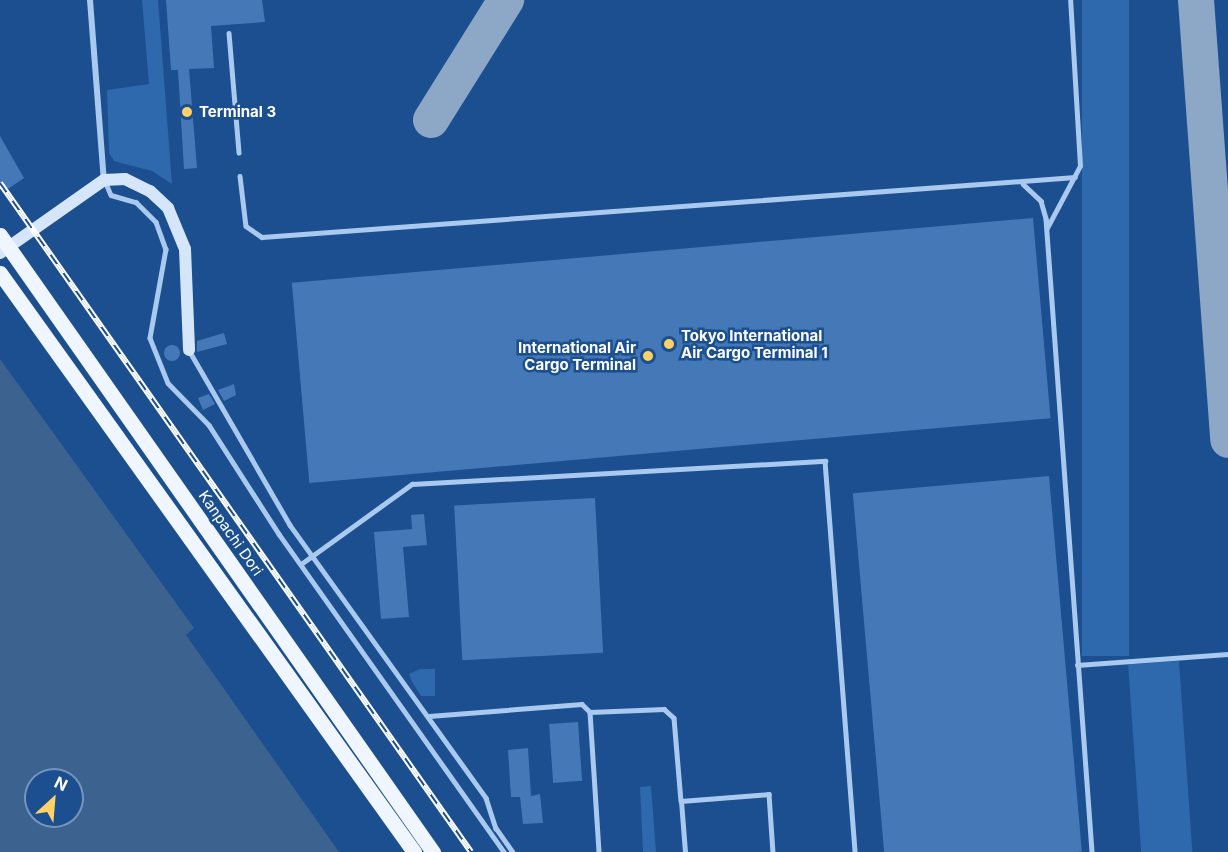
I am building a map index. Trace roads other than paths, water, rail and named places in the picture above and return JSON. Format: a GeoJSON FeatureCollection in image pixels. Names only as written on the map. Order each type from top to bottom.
{"type":"FeatureCollection","features":[{"type":"Feature","properties":{"kind":"main road","name":"Kanpachi Dori"},"geometry":{"type":"LineString","coordinates":[[3,245],[433,852]]}},
{"type":"Feature","properties":{"kind":"main road"},"geometry":{"type":"LineString","coordinates":[[0,273],[414,852]]}},
{"type":"Feature","properties":{"kind":"street"},"geometry":{"type":"LineString","coordinates":[[90,0],[104,180]]}},
{"type":"Feature","properties":{"kind":"street"},"geometry":{"type":"LineString","coordinates":[[3,245],[104,180],[125,179],[150,191],[179,229],[185,249],[189,350]]}},
{"type":"Feature","properties":{"kind":"lane"},"geometry":{"type":"LineString","coordinates":[[1047,228],[1075,177],[1081,148],[1070,0]]}},
{"type":"Feature","properties":{"kind":"lane"},"geometry":{"type":"LineString","coordinates":[[229,33],[239,153]]}},
{"type":"Feature","properties":{"kind":"lane"},"geometry":{"type":"LineString","coordinates":[[240,176],[246,226],[262,237],[1023,184],[1075,177]]}},
{"type":"Feature","properties":{"kind":"lane"},"geometry":{"type":"LineString","coordinates":[[104,180],[111,195],[136,202],[156,222],[166,249],[150,338],[168,383],[210,425],[302,564],[504,852]]}},
{"type":"Feature","properties":{"kind":"lane"},"geometry":{"type":"LineString","coordinates":[[1023,184],[1045,208],[1092,852]]}},
{"type":"Feature","properties":{"kind":"lane"},"geometry":{"type":"LineString","coordinates":[[189,350],[290,525],[316,554],[486,798],[496,828],[513,852]]}},
{"type":"Feature","properties":{"kind":"lane"},"geometry":{"type":"LineString","coordinates":[[302,564],[412,484],[825,462],[855,852]]}},
{"type":"Feature","properties":{"kind":"lane"},"geometry":{"type":"LineString","coordinates":[[1077,664],[1228,654]]}},
{"type":"Feature","properties":{"kind":"lane"},"geometry":{"type":"LineString","coordinates":[[429,716],[582,704],[590,712],[599,852]]}},
{"type":"Feature","properties":{"kind":"lane"},"geometry":{"type":"LineString","coordinates":[[590,712],[664,709],[674,718],[686,852]]}},
{"type":"Feature","properties":{"kind":"lane"},"geometry":{"type":"LineString","coordinates":[[681,801],[769,794],[773,852]]}},
{"type":"Feature","properties":{"kind":"railway"},"geometry":{"type":"LineString","coordinates":[[0,183],[471,852]]}},
{"type":"Feature","properties":{"kind":"place","name":"Terminal 3"},"geometry":{"type":"Point","coordinates":[187,112]}},
{"type":"Feature","properties":{"kind":"place","name":"Tokyo International Air Cargo Terminal 1"},"geometry":{"type":"Point","coordinates":[669,344]}},
{"type":"Feature","properties":{"kind":"place","name":"International Air Cargo Terminal"},"geometry":{"type":"Point","coordinates":[648,356]}}]}
